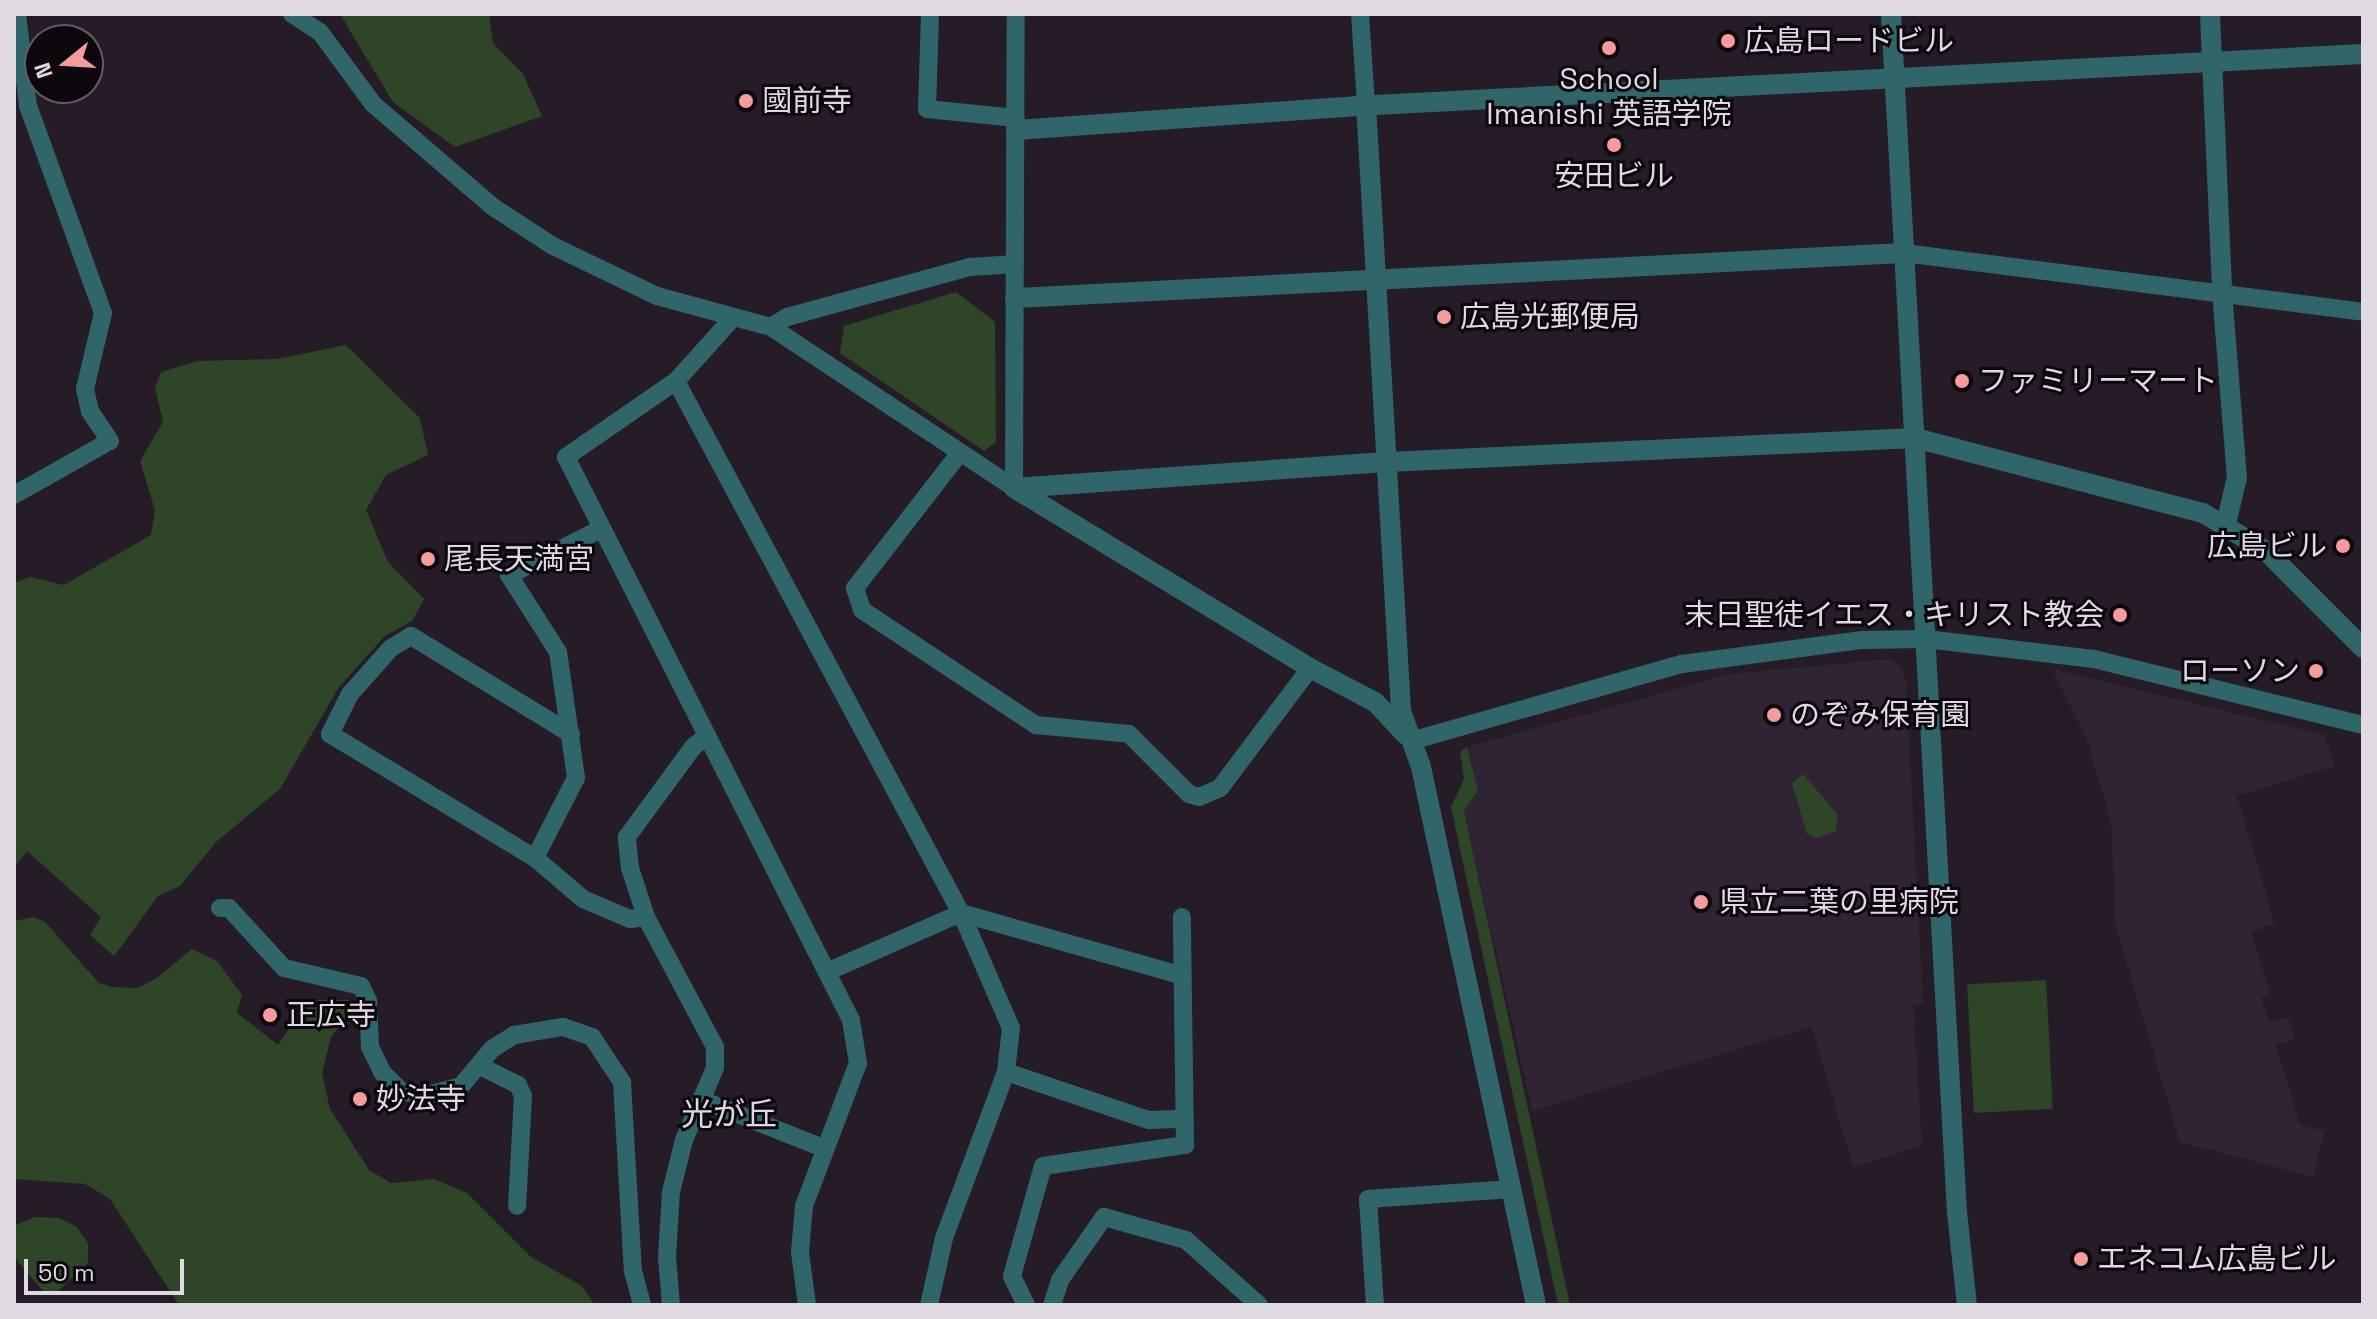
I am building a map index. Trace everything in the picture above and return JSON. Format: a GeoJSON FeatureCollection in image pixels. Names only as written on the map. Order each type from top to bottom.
{"type":"FeatureCollection","features":[{"type":"Feature","properties":{"kind":"street"},"geometry":{"type":"LineString","coordinates":[[14,495],[110,441],[90,411],[85,389],[103,313],[28,106],[17,37],[17,14]]}},
{"type":"Feature","properties":{"kind":"street"},"geometry":{"type":"LineString","coordinates":[[292,14],[320,32],[373,104],[493,207],[553,246],[657,296],[731,320],[771,327],[959,454],[1310,668],[1375,702],[1411,741]]}},
{"type":"Feature","properties":{"kind":"street"},"geometry":{"type":"LineString","coordinates":[[930,14],[927,109],[1016,124],[2363,54]]}},
{"type":"Feature","properties":{"kind":"street"},"geometry":{"type":"LineString","coordinates":[[1014,488],[1016,14]]}},
{"type":"Feature","properties":{"kind":"street"},"geometry":{"type":"LineString","coordinates":[[1360,14],[1378,277],[1397,674],[1536,1305]]}},
{"type":"Feature","properties":{"kind":"street"},"geometry":{"type":"LineString","coordinates":[[1891,14],[1957,1212],[1967,1305]]}},
{"type":"Feature","properties":{"kind":"street"},"geometry":{"type":"LineString","coordinates":[[2210,14],[2222,292],[2237,477],[2226,524]]}},
{"type":"Feature","properties":{"kind":"street"},"geometry":{"type":"LineString","coordinates":[[1015,298],[1378,277],[1904,253],[2363,312]]}},
{"type":"Feature","properties":{"kind":"street"},"geometry":{"type":"LineString","coordinates":[[771,327],[787,317],[970,267],[1015,264]]}},
{"type":"Feature","properties":{"kind":"street"},"geometry":{"type":"LineString","coordinates":[[731,320],[676,381],[566,457],[829,971],[851,1020],[858,1063],[823,1148],[804,1206],[800,1252],[807,1305]]}},
{"type":"Feature","properties":{"kind":"street"},"geometry":{"type":"LineString","coordinates":[[676,381],[961,913],[1011,1028],[1006,1072],[944,1238],[929,1305]]}},
{"type":"Feature","properties":{"kind":"street"},"geometry":{"type":"LineString","coordinates":[[1014,488],[1386,462],[1915,438],[2180,505],[2226,524],[2273,557],[2361,642]]}},
{"type":"Feature","properties":{"kind":"street"},"geometry":{"type":"LineString","coordinates":[[959,454],[855,588],[862,610],[1036,725],[1129,734],[1189,794],[1199,797],[1220,788],[1310,668]]}},
{"type":"Feature","properties":{"kind":"street"},"geometry":{"type":"LineString","coordinates":[[535,858],[576,778],[558,652],[509,575],[601,529]]}},
{"type":"Feature","properties":{"kind":"street"},"geometry":{"type":"LineString","coordinates":[[571,734],[411,636],[391,648],[350,694],[330,734],[535,858],[583,899],[630,919],[646,917]]}},
{"type":"Feature","properties":{"kind":"street"},"geometry":{"type":"LineString","coordinates":[[1411,741],[1682,664],[1829,642],[1926,639],[2094,659],[2363,725]]}},
{"type":"Feature","properties":{"kind":"street"},"geometry":{"type":"LineString","coordinates":[[671,1305],[667,1257],[671,1192],[684,1140],[715,1068],[715,1047],[646,917],[630,868],[627,837],[693,747],[707,736]]}},
{"type":"Feature","properties":{"kind":"street"},"geometry":{"type":"LineString","coordinates":[[220,908],[229,908],[284,968],[361,986],[368,1001],[370,1047],[382,1072],[401,1091],[424,1096],[461,1086],[482,1067],[492,1049],[514,1035],[563,1027],[592,1037],[622,1082],[633,1271],[642,1305]]}},
{"type":"Feature","properties":{"kind":"street"},"geometry":{"type":"LineString","coordinates":[[829,971],[961,913],[1180,975]]}},
{"type":"Feature","properties":{"kind":"street"},"geometry":{"type":"LineString","coordinates":[[1026,1305],[1012,1276],[1043,1166],[1185,1145],[1180,975],[1182,917]]}},
{"type":"Feature","properties":{"kind":"street"},"geometry":{"type":"LineString","coordinates":[[482,1067],[518,1085],[523,1096],[517,1206]]}},
{"type":"Feature","properties":{"kind":"street"},"geometry":{"type":"LineString","coordinates":[[1006,1072],[1149,1120],[1184,1119]]}},
{"type":"Feature","properties":{"kind":"street"},"geometry":{"type":"LineString","coordinates":[[702,1100],[823,1148]]}},
{"type":"Feature","properties":{"kind":"street"},"geometry":{"type":"LineString","coordinates":[[1375,1305],[1368,1199],[1512,1189]]}},
{"type":"Feature","properties":{"kind":"street"},"geometry":{"type":"LineString","coordinates":[[1052,1305],[1060,1280],[1104,1217],[1186,1240],[1259,1305]]}},
{"type":"Feature","properties":{"kind":"shaded area","name":"県立二葉の里病院"},"geometry":{"type":"Polygon","coordinates":[[[1892,659],[1903,670],[1906,682],[1923,1003],[1913,1004],[1922,1146],[1853,1167],[1812,1027],[1532,1111],[1464,811],[1478,791],[1467,747],[1730,674],[1892,659]]]}},
{"type":"Feature","properties":{"kind":"shaded area"},"geometry":{"type":"Polygon","coordinates":[[[2052,669],[2325,735],[2335,766],[2237,796],[2275,924],[2251,932],[2270,994],[2261,998],[2269,1022],[2288,1017],[2295,1039],[2276,1045],[2300,1125],[2324,1131],[2314,1177],[2180,1142],[2116,927],[2111,822],[2086,737],[2052,669]]]}},
{"type":"Feature","properties":{"kind":"green space"},"geometry":{"type":"Polygon","coordinates":[[[340,14],[489,14],[493,43],[523,74],[542,116],[455,147],[393,102],[340,14]]]}},
{"type":"Feature","properties":{"kind":"green space"},"geometry":{"type":"Polygon","coordinates":[[[956,292],[995,322],[996,442],[984,451],[840,353],[844,326],[956,292]]]}},
{"type":"Feature","properties":{"kind":"green space"},"geometry":{"type":"Polygon","coordinates":[[[346,345],[420,418],[428,455],[386,475],[366,510],[388,562],[424,599],[412,621],[385,636],[339,687],[280,789],[216,842],[180,886],[158,896],[114,956],[90,935],[101,917],[27,851],[14,867],[14,583],[30,577],[64,585],[151,535],[155,510],[140,461],[163,422],[155,388],[161,372],[197,361],[277,359],[346,345]]]}},
{"type":"Feature","properties":{"kind":"green space"},"geometry":{"type":"Polygon","coordinates":[[[1467,747],[1478,791],[1464,811],[1570,1305],[1558,1305],[1451,807],[1464,779],[1460,752],[1467,747]]]}},
{"type":"Feature","properties":{"kind":"green space"},"geometry":{"type":"Polygon","coordinates":[[[1803,774],[1838,815],[1835,832],[1816,838],[1807,834],[1792,784],[1803,774]]]}},
{"type":"Feature","properties":{"kind":"green space"},"geometry":{"type":"Polygon","coordinates":[[[34,917],[45,922],[99,983],[112,987],[137,988],[157,978],[192,949],[217,961],[242,995],[237,1013],[278,1045],[309,1000],[349,1000],[349,1015],[331,1037],[322,1073],[330,1109],[369,1170],[391,1183],[434,1179],[467,1193],[531,1257],[582,1286],[595,1305],[179,1305],[110,1199],[85,1184],[14,1179],[14,921],[34,917]]]}},
{"type":"Feature","properties":{"kind":"green space"},"geometry":{"type":"Polygon","coordinates":[[[2046,980],[2053,1109],[1974,1113],[1967,984],[2046,980]]]}},
{"type":"Feature","properties":{"kind":"green space"},"geometry":{"type":"Polygon","coordinates":[[[35,1217],[59,1218],[77,1227],[88,1243],[88,1263],[57,1292],[44,1292],[14,1257],[14,1226],[35,1217]]]}},
{"type":"Feature","properties":{"kind":"place","name":"広島ロードビル"},"geometry":{"type":"Point","coordinates":[1728,41]}},
{"type":"Feature","properties":{"kind":"place","name":"School Imanishi 英語学院"},"geometry":{"type":"Point","coordinates":[1609,48]}},
{"type":"Feature","properties":{"kind":"place","name":"國前寺"},"geometry":{"type":"Point","coordinates":[746,101]}},
{"type":"Feature","properties":{"kind":"place","name":"安田ビル"},"geometry":{"type":"Point","coordinates":[1614,145]}},
{"type":"Feature","properties":{"kind":"place","name":"広島光郵便局"},"geometry":{"type":"Point","coordinates":[1444,317]}},
{"type":"Feature","properties":{"kind":"place","name":"ファミリーマート"},"geometry":{"type":"Point","coordinates":[1962,381]}},
{"type":"Feature","properties":{"kind":"place","name":"広島ビル"},"geometry":{"type":"Point","coordinates":[2343,546]}},
{"type":"Feature","properties":{"kind":"place","name":"尾長天満宮"},"geometry":{"type":"Point","coordinates":[428,559]}},
{"type":"Feature","properties":{"kind":"place","name":"末日聖徒イエス・キリスト教会"},"geometry":{"type":"Point","coordinates":[2120,615]}},
{"type":"Feature","properties":{"kind":"place","name":"ローソン"},"geometry":{"type":"Point","coordinates":[2316,671]}},
{"type":"Feature","properties":{"kind":"place","name":"のぞみ保育園"},"geometry":{"type":"Point","coordinates":[1774,715]}},
{"type":"Feature","properties":{"kind":"place","name":"県立二葉の里病院"},"geometry":{"type":"Point","coordinates":[1701,902]}},
{"type":"Feature","properties":{"kind":"place","name":"正広寺"},"geometry":{"type":"Point","coordinates":[270,1015]}},
{"type":"Feature","properties":{"kind":"place","name":"妙法寺"},"geometry":{"type":"Point","coordinates":[360,1099]}},
{"type":"Feature","properties":{"kind":"place","name":"エネコム広島ビル"},"geometry":{"type":"Point","coordinates":[2081,1259]}},
{"type":"Feature","properties":{"kind":"district","name":"光が丘"},"geometry":{"type":"Point","coordinates":[729,1114]}}]}
